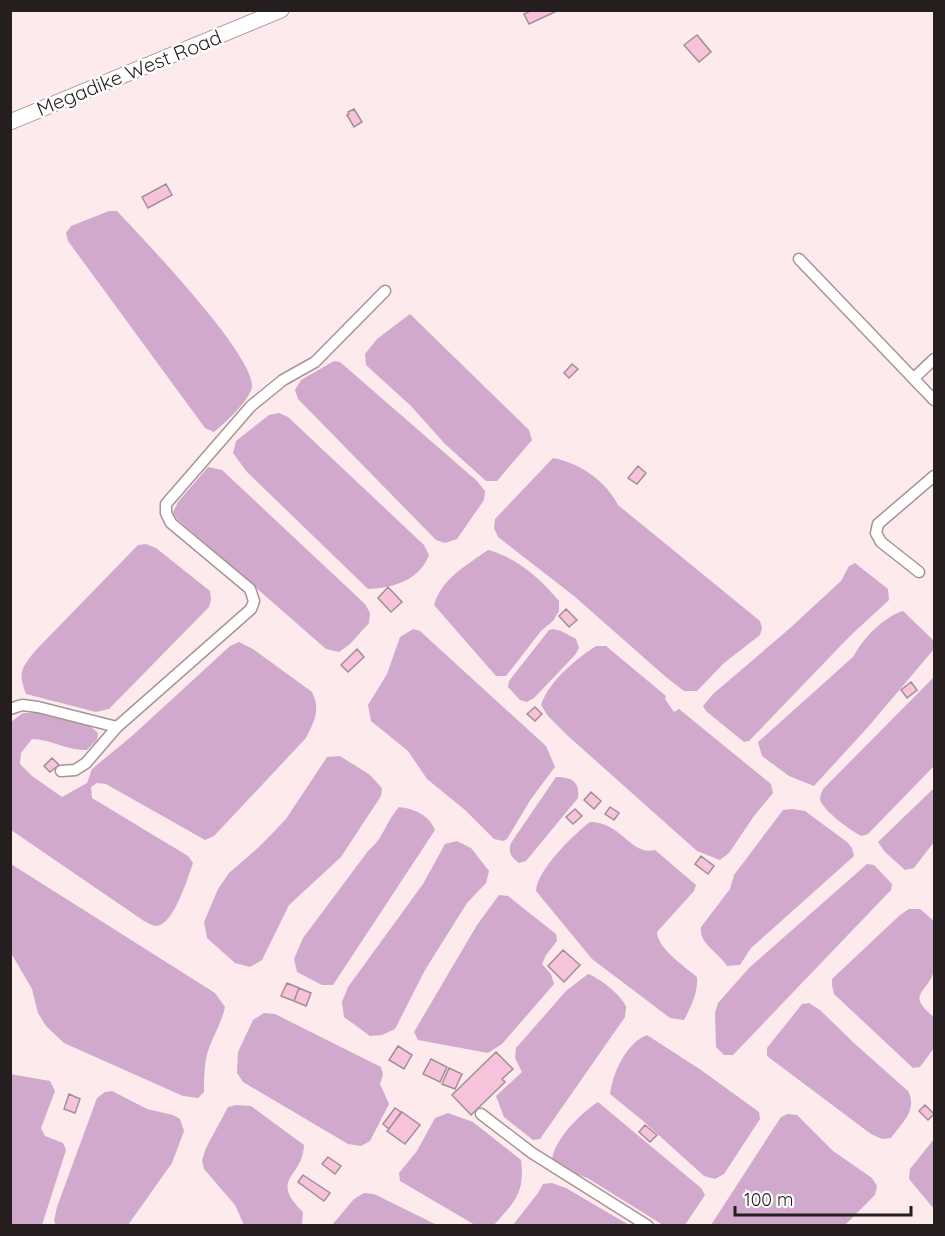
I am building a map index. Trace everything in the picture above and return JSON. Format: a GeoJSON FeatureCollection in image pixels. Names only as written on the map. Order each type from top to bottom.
{"type":"FeatureCollection","features":[{"type":"Feature","properties":{"kind":"street","name":"Megadike West Road"},"geometry":{"type":"LineString","coordinates":[[10,122],[281,10]]}},
{"type":"Feature","properties":{"kind":"street"},"geometry":{"type":"LineString","coordinates":[[800,259],[934,400]]}},
{"type":"Feature","properties":{"kind":"street"},"geometry":{"type":"LineString","coordinates":[[61,771],[75,770],[86,763],[117,727],[251,609],[254,601],[250,589],[171,523],[166,513],[166,504],[251,406],[283,380],[315,362],[385,291]]}},
{"type":"Feature","properties":{"kind":"street"},"geometry":{"type":"LineString","coordinates":[[914,378],[934,359]]}},
{"type":"Feature","properties":{"kind":"street"},"geometry":{"type":"LineString","coordinates":[[919,572],[881,542],[876,533],[878,524],[934,476]]}},
{"type":"Feature","properties":{"kind":"street"},"geometry":{"type":"LineString","coordinates":[[10,709],[22,705],[38,707],[117,727]]}},
{"type":"Feature","properties":{"kind":"street"},"geometry":{"type":"LineString","coordinates":[[481,1114],[532,1153],[648,1226]]}},
{"type":"Feature","properties":{"kind":"shaded area"},"geometry":{"type":"Polygon","coordinates":[[[109,211],[117,211],[195,297],[236,350],[248,371],[252,387],[247,398],[214,432],[205,428],[68,241],[66,233],[71,226],[109,211]]]}},
{"type":"Feature","properties":{"kind":"shaded area"},"geometry":{"type":"Polygon","coordinates":[[[410,314],[529,430],[532,440],[497,481],[486,481],[445,444],[411,406],[366,365],[365,354],[377,339],[410,314]]]}},
{"type":"Feature","properties":{"kind":"shaded area"},"geometry":{"type":"Polygon","coordinates":[[[334,361],[340,362],[477,481],[485,491],[484,500],[457,539],[445,543],[436,540],[298,399],[295,390],[301,380],[334,361]]]}},
{"type":"Feature","properties":{"kind":"shaded area"},"geometry":{"type":"Polygon","coordinates":[[[279,413],[288,417],[424,545],[429,555],[419,571],[396,584],[368,589],[247,472],[233,453],[236,441],[269,415],[279,413]]]}},
{"type":"Feature","properties":{"kind":"shaded area"},"geometry":{"type":"Polygon","coordinates":[[[553,458],[573,464],[591,474],[607,488],[618,505],[760,621],[762,628],[760,635],[724,663],[697,691],[684,691],[667,678],[574,596],[498,537],[494,528],[495,519],[553,458]]]}},
{"type":"Feature","properties":{"kind":"shaded area"},"geometry":{"type":"Polygon","coordinates":[[[208,467],[222,470],[365,604],[370,613],[369,623],[350,644],[339,652],[326,649],[176,518],[173,512],[178,502],[208,467]]]}},
{"type":"Feature","properties":{"kind":"shaded area"},"geometry":{"type":"Polygon","coordinates":[[[146,544],[156,548],[210,591],[209,607],[109,709],[96,712],[26,694],[22,671],[35,651],[138,545],[146,544]]]}},
{"type":"Feature","properties":{"kind":"shaded area"},"geometry":{"type":"Polygon","coordinates":[[[488,550],[518,563],[559,601],[559,611],[553,621],[541,631],[506,676],[496,676],[434,605],[449,580],[488,550]]]}},
{"type":"Feature","properties":{"kind":"shaded area"},"geometry":{"type":"Polygon","coordinates":[[[855,563],[888,589],[889,600],[850,636],[749,741],[744,742],[703,706],[713,694],[841,581],[849,566],[855,563]]]}},
{"type":"Feature","properties":{"kind":"shaded area"},"geometry":{"type":"Polygon","coordinates":[[[903,611],[933,640],[934,649],[814,786],[789,776],[762,756],[758,742],[854,656],[875,629],[889,617],[903,611]]]}},
{"type":"Feature","properties":{"kind":"shaded area"},"geometry":{"type":"Polygon","coordinates":[[[413,629],[420,631],[546,746],[555,767],[531,799],[507,839],[503,841],[494,839],[465,810],[427,779],[408,751],[371,721],[368,705],[387,674],[400,637],[413,629]]]}},
{"type":"Feature","properties":{"kind":"shaded area"},"geometry":{"type":"Polygon","coordinates":[[[553,629],[576,639],[579,648],[534,698],[527,702],[520,700],[508,687],[509,681],[549,630],[553,629]]]}},
{"type":"Feature","properties":{"kind":"shaded area"},"geometry":{"type":"Polygon","coordinates":[[[239,642],[253,649],[312,692],[316,710],[314,721],[306,738],[214,836],[205,840],[106,784],[97,783],[91,787],[92,798],[188,856],[193,863],[175,909],[163,923],[154,926],[11,830],[11,722],[23,713],[40,713],[90,726],[98,733],[97,740],[87,750],[32,739],[21,753],[20,764],[32,776],[62,797],[87,783],[92,769],[132,736],[230,646],[239,642]]]}},
{"type":"Feature","properties":{"kind":"shaded area"},"geometry":{"type":"Polygon","coordinates":[[[596,646],[606,646],[666,696],[665,699],[674,712],[679,709],[771,784],[773,793],[729,853],[720,860],[697,851],[568,736],[548,716],[541,705],[556,679],[571,664],[596,646]]]}},
{"type":"Feature","properties":{"kind":"shaded area"},"geometry":{"type":"Polygon","coordinates":[[[934,677],[934,766],[868,834],[862,836],[826,809],[820,799],[823,789],[934,677]]]}},
{"type":"Feature","properties":{"kind":"shaded area"},"geometry":{"type":"Polygon","coordinates":[[[340,756],[370,775],[382,788],[381,796],[341,857],[289,905],[262,960],[250,967],[235,963],[207,938],[204,922],[218,889],[229,873],[286,819],[327,757],[340,756]]]}},
{"type":"Feature","properties":{"kind":"shaded area"},"geometry":{"type":"Polygon","coordinates":[[[556,777],[573,781],[578,788],[578,798],[526,861],[519,863],[511,855],[511,843],[556,777]]]}},
{"type":"Feature","properties":{"kind":"shaded area"},"geometry":{"type":"Polygon","coordinates":[[[934,788],[934,842],[914,868],[905,870],[885,852],[878,842],[934,788]]]}},
{"type":"Feature","properties":{"kind":"shaded area"},"geometry":{"type":"Polygon","coordinates":[[[399,807],[421,814],[429,820],[435,830],[333,985],[322,985],[297,972],[294,959],[303,938],[378,841],[399,807]]]}},
{"type":"Feature","properties":{"kind":"shaded area"},"geometry":{"type":"Polygon","coordinates":[[[783,810],[805,811],[847,842],[854,856],[751,948],[740,965],[727,966],[706,943],[701,927],[730,889],[734,875],[783,810]]]}},
{"type":"Feature","properties":{"kind":"shaded area"},"geometry":{"type":"Polygon","coordinates":[[[590,822],[610,827],[639,848],[646,851],[655,850],[696,885],[694,891],[657,932],[666,951],[697,977],[695,994],[684,1020],[670,1018],[592,959],[536,891],[538,882],[549,863],[590,822]]]}},
{"type":"Feature","properties":{"kind":"shaded area"},"geometry":{"type":"Polygon","coordinates":[[[457,841],[471,848],[489,871],[486,883],[467,903],[425,970],[395,1029],[382,1035],[370,1036],[344,1017],[342,1002],[348,987],[423,884],[445,844],[457,841]]]}},
{"type":"Feature","properties":{"kind":"shaded area"},"geometry":{"type":"Polygon","coordinates":[[[11,864],[215,993],[225,1007],[207,1053],[204,1092],[198,1098],[183,1096],[64,1043],[46,1026],[38,1013],[32,989],[11,953],[11,864]]]}},
{"type":"Feature","properties":{"kind":"shaded area"},"geometry":{"type":"Polygon","coordinates":[[[867,864],[874,865],[892,884],[891,890],[733,1055],[724,1055],[716,1047],[715,1013],[718,1003],[749,968],[867,864]]]}},
{"type":"Feature","properties":{"kind":"shaded area"},"geometry":{"type":"Polygon","coordinates":[[[499,895],[508,896],[556,934],[557,941],[542,964],[551,974],[554,984],[502,1044],[488,1053],[418,1040],[414,1032],[477,925],[499,895]]]}},
{"type":"Feature","properties":{"kind":"shaded area"},"geometry":{"type":"Polygon","coordinates":[[[909,909],[920,909],[934,921],[935,951],[932,977],[920,997],[925,1009],[934,1017],[934,1048],[920,1067],[913,1068],[834,994],[832,985],[832,979],[909,909]]]}},
{"type":"Feature","properties":{"kind":"shaded area"},"geometry":{"type":"Polygon","coordinates":[[[588,974],[604,983],[620,998],[626,1007],[625,1017],[540,1139],[533,1140],[504,1117],[496,1096],[522,1072],[515,1058],[516,1048],[566,991],[588,974]]]}},
{"type":"Feature","properties":{"kind":"shaded area"},"geometry":{"type":"Polygon","coordinates":[[[809,1003],[820,1010],[908,1091],[911,1098],[910,1110],[891,1138],[882,1139],[871,1134],[767,1056],[767,1048],[802,1004],[809,1003]]]}},
{"type":"Feature","properties":{"kind":"shaded area"},"geometry":{"type":"Polygon","coordinates":[[[264,1013],[275,1014],[381,1067],[383,1075],[380,1084],[389,1104],[370,1141],[361,1146],[348,1144],[243,1082],[237,1073],[238,1052],[253,1020],[264,1013]]]}},
{"type":"Feature","properties":{"kind":"shaded area"},"geometry":{"type":"Polygon","coordinates":[[[647,1035],[759,1112],[760,1119],[724,1174],[715,1179],[704,1176],[610,1094],[614,1077],[627,1052],[647,1035]]]}},
{"type":"Feature","properties":{"kind":"shaded area"},"geometry":{"type":"Polygon","coordinates":[[[10,1074],[50,1081],[55,1091],[41,1128],[45,1136],[63,1143],[66,1150],[42,1225],[11,1225],[10,1074]]]}},
{"type":"Feature","properties":{"kind":"shaded area"},"geometry":{"type":"Polygon","coordinates":[[[112,1091],[147,1109],[180,1119],[184,1131],[172,1163],[128,1225],[56,1225],[54,1221],[57,1207],[97,1098],[105,1092],[112,1091]]]}},
{"type":"Feature","properties":{"kind":"shaded area"},"geometry":{"type":"Polygon","coordinates":[[[598,1102],[701,1188],[705,1195],[685,1225],[663,1225],[589,1179],[552,1163],[553,1155],[562,1137],[576,1120],[598,1102]]]}},
{"type":"Feature","properties":{"kind":"shaded area"},"geometry":{"type":"Polygon","coordinates":[[[251,1106],[304,1145],[302,1156],[288,1185],[288,1192],[293,1201],[303,1212],[302,1225],[244,1225],[235,1205],[204,1169],[202,1160],[206,1148],[228,1107],[251,1106]]]}},
{"type":"Feature","properties":{"kind":"shaded area"},"geometry":{"type":"Polygon","coordinates":[[[448,1113],[473,1122],[521,1160],[520,1189],[513,1203],[494,1225],[475,1225],[400,1181],[399,1173],[417,1151],[435,1118],[448,1113]]]}},
{"type":"Feature","properties":{"kind":"shaded area"},"geometry":{"type":"Polygon","coordinates":[[[788,1114],[797,1115],[833,1151],[872,1178],[877,1186],[875,1195],[845,1225],[711,1225],[781,1117],[788,1114]]]}},
{"type":"Feature","properties":{"kind":"shaded area"},"geometry":{"type":"Polygon","coordinates":[[[934,1139],[934,1209],[909,1179],[910,1169],[934,1139]]]}},
{"type":"Feature","properties":{"kind":"shaded area"},"geometry":{"type":"Polygon","coordinates":[[[552,1183],[566,1188],[629,1225],[513,1225],[543,1184],[552,1183]]]}},
{"type":"Feature","properties":{"kind":"shaded area"},"geometry":{"type":"Polygon","coordinates":[[[364,1193],[374,1194],[437,1225],[332,1225],[354,1199],[364,1193]]]}},
{"type":"Feature","properties":{"kind":"building"},"geometry":{"type":"Polygon","coordinates":[[[532,10],[559,10],[529,24],[524,14],[532,10]]]}},
{"type":"Feature","properties":{"kind":"building"},"geometry":{"type":"Polygon","coordinates":[[[697,35],[711,52],[699,62],[684,45],[697,35]]]}},
{"type":"Feature","properties":{"kind":"building"},"geometry":{"type":"Polygon","coordinates":[[[354,109],[362,122],[354,127],[347,115],[354,109]]]}},
{"type":"Feature","properties":{"kind":"building"},"geometry":{"type":"Polygon","coordinates":[[[166,184],[172,195],[148,208],[142,197],[166,184]]]}},
{"type":"Feature","properties":{"kind":"building"},"geometry":{"type":"Polygon","coordinates":[[[572,364],[578,369],[569,378],[564,373],[572,364]]]}},
{"type":"Feature","properties":{"kind":"building"},"geometry":{"type":"Polygon","coordinates":[[[638,466],[646,473],[637,484],[628,478],[638,466]]]}},
{"type":"Feature","properties":{"kind":"building"},"geometry":{"type":"Polygon","coordinates":[[[388,587],[402,602],[391,612],[378,598],[388,587]]]}},
{"type":"Feature","properties":{"kind":"building"},"geometry":{"type":"Polygon","coordinates":[[[566,609],[577,620],[569,627],[559,616],[566,609]]]}},
{"type":"Feature","properties":{"kind":"building"},"geometry":{"type":"Polygon","coordinates":[[[357,649],[364,657],[348,672],[341,665],[357,649]]]}},
{"type":"Feature","properties":{"kind":"building"},"geometry":{"type":"Polygon","coordinates":[[[911,682],[917,690],[907,698],[901,690],[911,682]]]}},
{"type":"Feature","properties":{"kind":"building"},"geometry":{"type":"Polygon","coordinates":[[[535,707],[542,714],[535,721],[527,714],[535,707]]]}},
{"type":"Feature","properties":{"kind":"building"},"geometry":{"type":"Polygon","coordinates":[[[52,758],[59,765],[50,772],[44,766],[52,758]]]}},
{"type":"Feature","properties":{"kind":"building"},"geometry":{"type":"Polygon","coordinates":[[[591,792],[601,801],[594,809],[584,800],[591,792]]]}},
{"type":"Feature","properties":{"kind":"building"},"geometry":{"type":"Polygon","coordinates":[[[610,807],[619,813],[614,820],[605,814],[610,807]]]}},
{"type":"Feature","properties":{"kind":"building"},"geometry":{"type":"Polygon","coordinates":[[[575,809],[582,816],[573,824],[566,817],[575,809]]]}},
{"type":"Feature","properties":{"kind":"building"},"geometry":{"type":"Polygon","coordinates":[[[701,856],[714,866],[708,874],[695,864],[701,856]]]}},
{"type":"Feature","properties":{"kind":"building"},"geometry":{"type":"Polygon","coordinates":[[[563,950],[580,965],[564,982],[548,966],[563,950]]]}},
{"type":"Feature","properties":{"kind":"building"},"geometry":{"type":"Polygon","coordinates":[[[287,983],[299,988],[294,1001],[281,996],[287,983]]]}},
{"type":"Feature","properties":{"kind":"building"},"geometry":{"type":"Polygon","coordinates":[[[299,988],[311,993],[306,1006],[294,1001],[299,988]]]}},
{"type":"Feature","properties":{"kind":"building"},"geometry":{"type":"Polygon","coordinates":[[[398,1046],[412,1055],[404,1069],[389,1060],[398,1046]]]}},
{"type":"Feature","properties":{"kind":"building"},"geometry":{"type":"Polygon","coordinates":[[[496,1052],[513,1069],[502,1079],[505,1082],[471,1115],[452,1095],[496,1052]]]}},
{"type":"Feature","properties":{"kind":"building"},"geometry":{"type":"Polygon","coordinates":[[[431,1059],[447,1067],[440,1082],[423,1074],[431,1059]]]}},
{"type":"Feature","properties":{"kind":"building"},"geometry":{"type":"Polygon","coordinates":[[[449,1068],[462,1074],[455,1089],[442,1084],[449,1068]]]}},
{"type":"Feature","properties":{"kind":"building"},"geometry":{"type":"Polygon","coordinates":[[[69,1094],[80,1099],[75,1113],[64,1109],[69,1094]]]}},
{"type":"Feature","properties":{"kind":"building"},"geometry":{"type":"Polygon","coordinates":[[[925,1105],[934,1114],[928,1120],[919,1111],[925,1105]]]}},
{"type":"Feature","properties":{"kind":"building"},"geometry":{"type":"Polygon","coordinates":[[[395,1108],[401,1112],[389,1129],[383,1124],[395,1108]]]}},
{"type":"Feature","properties":{"kind":"building"},"geometry":{"type":"Polygon","coordinates":[[[402,1112],[420,1125],[405,1144],[387,1131],[402,1112]]]}},
{"type":"Feature","properties":{"kind":"building"},"geometry":{"type":"Polygon","coordinates":[[[645,1125],[657,1135],[650,1142],[639,1132],[645,1125]]]}},
{"type":"Feature","properties":{"kind":"building"},"geometry":{"type":"Polygon","coordinates":[[[328,1157],[341,1166],[335,1174],[322,1164],[328,1157]]]}},
{"type":"Feature","properties":{"kind":"building"},"geometry":{"type":"Polygon","coordinates":[[[303,1175],[330,1193],[324,1201],[298,1182],[303,1175]]]}}]}
